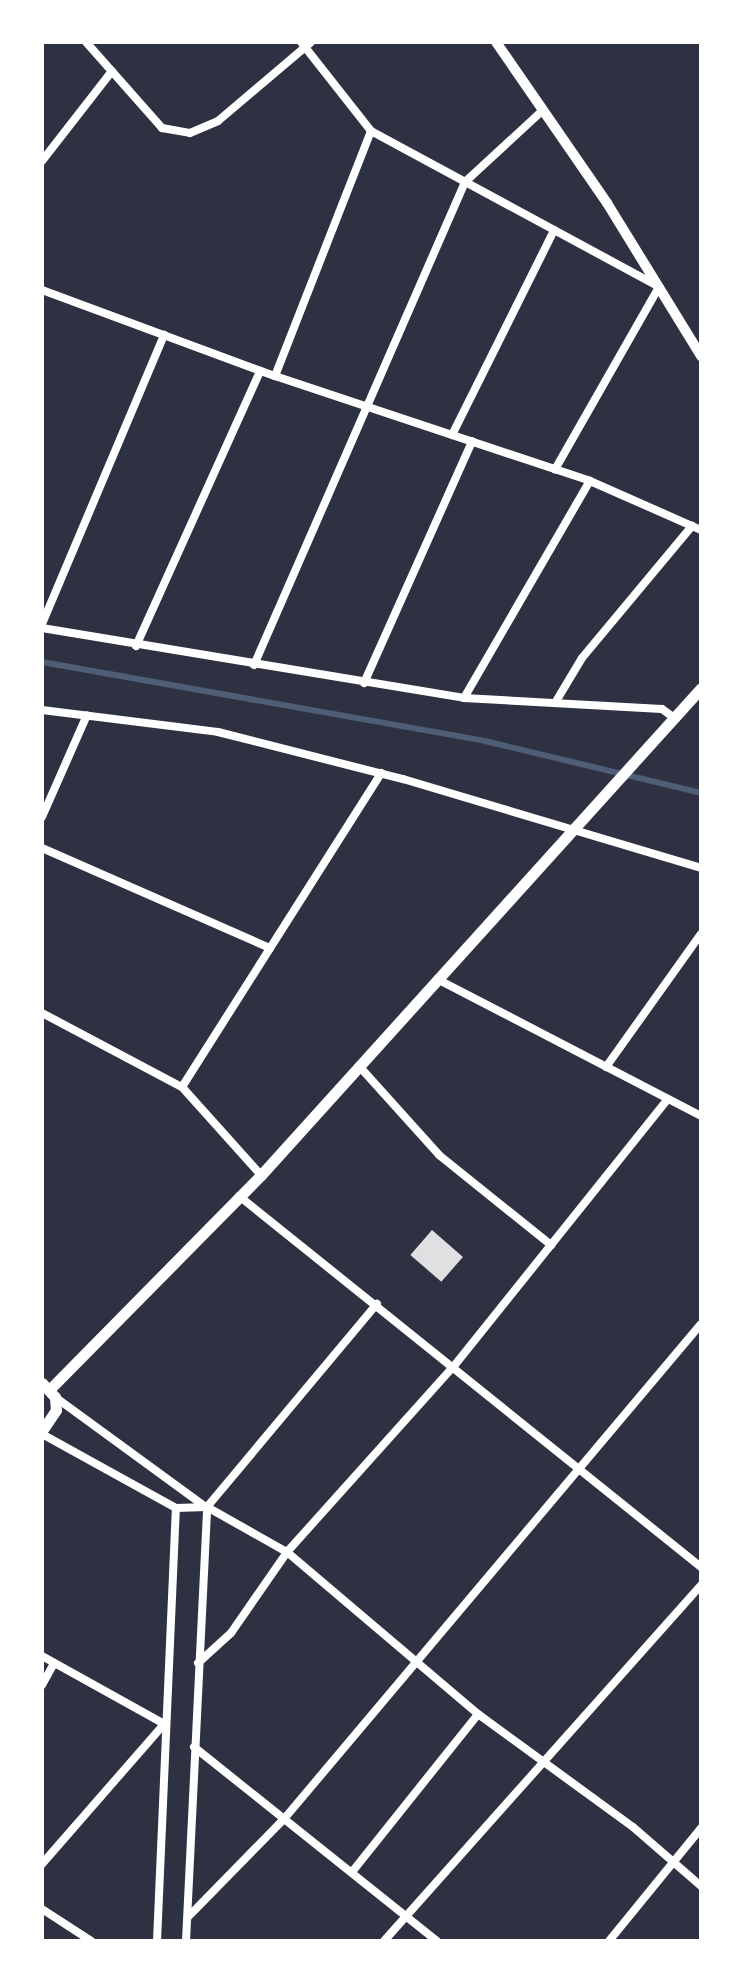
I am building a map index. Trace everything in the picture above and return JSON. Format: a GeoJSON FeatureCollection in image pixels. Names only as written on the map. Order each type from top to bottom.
{"type":"FeatureCollection","features":[{"type":"Feature","properties":{"kind":"main road"},"geometry":{"type":"LineString","coordinates":[[42,1433],[54,1420],[49,1390],[261,1175],[590,809],[676,720],[701,688]]}},
{"type":"Feature","properties":{"kind":"main road"},"geometry":{"type":"LineString","coordinates":[[676,720],[701,700]]}},
{"type":"Feature","properties":{"kind":"street"},"geometry":{"type":"LineString","coordinates":[[86,42],[162,128],[190,133],[218,121],[302,45],[311,42]]}},
{"type":"Feature","properties":{"kind":"street"},"geometry":{"type":"LineString","coordinates":[[496,42],[659,287],[701,356]]}},
{"type":"Feature","properties":{"kind":"street"},"geometry":{"type":"LineString","coordinates":[[302,45],[371,131],[659,287]]}},
{"type":"Feature","properties":{"kind":"street"},"geometry":{"type":"LineString","coordinates":[[42,161],[112,71]]}},
{"type":"Feature","properties":{"kind":"street"},"geometry":{"type":"LineString","coordinates":[[254,665],[465,182],[543,110]]}},
{"type":"Feature","properties":{"kind":"street"},"geometry":{"type":"LineString","coordinates":[[275,376],[371,131]]}},
{"type":"Feature","properties":{"kind":"street"},"geometry":{"type":"LineString","coordinates":[[452,435],[554,230]]}},
{"type":"Feature","properties":{"kind":"street"},"geometry":{"type":"LineString","coordinates":[[555,469],[659,287]]}},
{"type":"Feature","properties":{"kind":"street"},"geometry":{"type":"LineString","coordinates":[[42,290],[260,371],[590,481],[696,528],[582,658],[555,703]]}},
{"type":"Feature","properties":{"kind":"street"},"geometry":{"type":"LineString","coordinates":[[164,335],[42,626],[136,646],[464,698],[662,709],[676,720]]}},
{"type":"Feature","properties":{"kind":"street"},"geometry":{"type":"LineString","coordinates":[[136,646],[260,371]]}},
{"type":"Feature","properties":{"kind":"street"},"geometry":{"type":"LineString","coordinates":[[364,683],[472,441]]}},
{"type":"Feature","properties":{"kind":"street"},"geometry":{"type":"LineString","coordinates":[[464,698],[590,481]]}},
{"type":"Feature","properties":{"kind":"street"},"geometry":{"type":"LineString","coordinates":[[42,710],[218,732],[381,773],[701,868]]}},
{"type":"Feature","properties":{"kind":"street"},"geometry":{"type":"LineString","coordinates":[[42,817],[87,715]]}},
{"type":"Feature","properties":{"kind":"street"},"geometry":{"type":"LineString","coordinates":[[182,1087],[381,773]]}},
{"type":"Feature","properties":{"kind":"street"},"geometry":{"type":"LineString","coordinates":[[42,848],[270,948]]}},
{"type":"Feature","properties":{"kind":"street"},"geometry":{"type":"LineString","coordinates":[[606,1067],[701,934]]}},
{"type":"Feature","properties":{"kind":"street"},"geometry":{"type":"LineString","coordinates":[[437,979],[701,1116]]}},
{"type":"Feature","properties":{"kind":"street"},"geometry":{"type":"LineString","coordinates":[[42,1013],[182,1087],[261,1175]]}},
{"type":"Feature","properties":{"kind":"street"},"geometry":{"type":"LineString","coordinates":[[359,1066],[439,1155],[551,1245]]}},
{"type":"Feature","properties":{"kind":"street"},"geometry":{"type":"LineString","coordinates":[[198,1663],[231,1633],[287,1552],[454,1366],[668,1099]]}},
{"type":"Feature","properties":{"kind":"street"},"geometry":{"type":"LineString","coordinates":[[239,1196],[701,1567]]}},
{"type":"Feature","properties":{"kind":"street"},"geometry":{"type":"LineString","coordinates":[[186,1941],[207,1507],[377,1304]]}},
{"type":"Feature","properties":{"kind":"street"},"geometry":{"type":"LineString","coordinates":[[188,1917],[284,1819],[582,1470],[701,1324]]}},
{"type":"Feature","properties":{"kind":"street"},"geometry":{"type":"LineString","coordinates":[[49,1390],[207,1507],[287,1552],[478,1714],[701,1886]]}},
{"type":"Feature","properties":{"kind":"street"},"geometry":{"type":"LineString","coordinates":[[42,1433],[176,1508],[207,1507]]}},
{"type":"Feature","properties":{"kind":"street"},"geometry":{"type":"LineString","coordinates":[[157,1941],[164,1724],[170,1690],[176,1508]]}},
{"type":"Feature","properties":{"kind":"street"},"geometry":{"type":"LineString","coordinates":[[384,1941],[701,1585]]}},
{"type":"Feature","properties":{"kind":"street"},"geometry":{"type":"LineString","coordinates":[[42,1656],[164,1724]]}},
{"type":"Feature","properties":{"kind":"street"},"geometry":{"type":"LineString","coordinates":[[42,1685],[54,1663]]}},
{"type":"Feature","properties":{"kind":"street"},"geometry":{"type":"LineString","coordinates":[[352,1872],[478,1714]]}},
{"type":"Feature","properties":{"kind":"street"},"geometry":{"type":"LineString","coordinates":[[42,1864],[164,1724]]}},
{"type":"Feature","properties":{"kind":"street"},"geometry":{"type":"LineString","coordinates":[[194,1747],[437,1941]]}},
{"type":"Feature","properties":{"kind":"street"},"geometry":{"type":"LineString","coordinates":[[609,1941],[701,1828]]}},
{"type":"Feature","properties":{"kind":"street"},"geometry":{"type":"LineString","coordinates":[[42,1909],[91,1941]]}},
{"type":"Feature","properties":{"kind":"building"},"geometry":{"type":"Polygon","coordinates":[[[432,1230],[463,1257],[441,1282],[410,1255],[432,1230]]]}},
{"type":"Feature","properties":{"kind":"waterway"},"geometry":{"type":"LineString","coordinates":[[42,662],[485,741],[701,793]]}}]}
